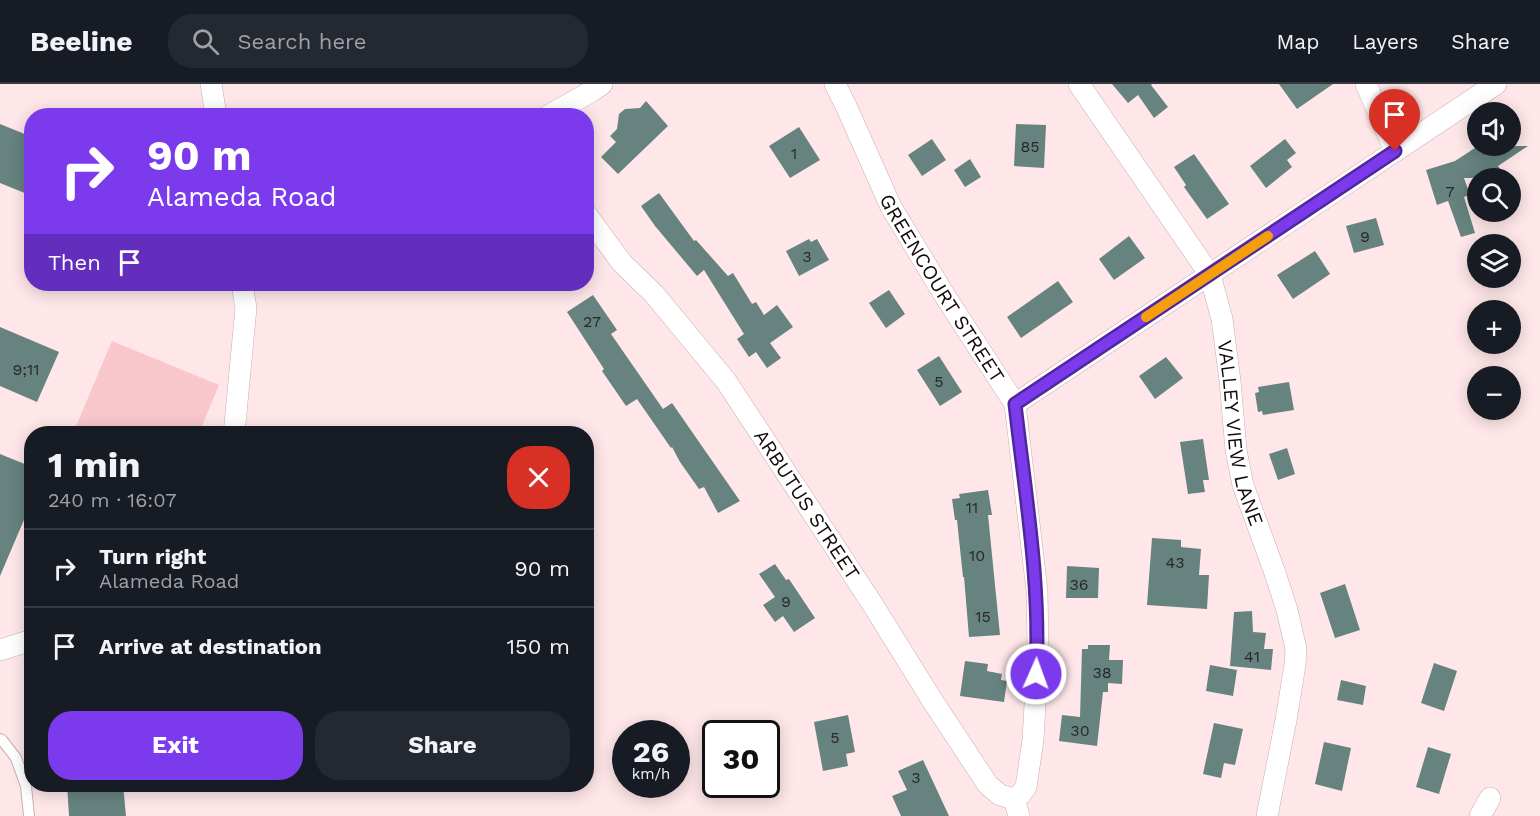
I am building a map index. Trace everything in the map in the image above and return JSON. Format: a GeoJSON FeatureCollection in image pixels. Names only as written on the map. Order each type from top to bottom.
{"type":"FeatureCollection","features":[{"type":"Feature","properties":{"kind":"street"},"geometry":{"type":"LineString","coordinates":[[211,84],[215,108]]}},
{"type":"Feature","properties":{"kind":"street"},"geometry":{"type":"LineString","coordinates":[[562,108],[602,84]]}},
{"type":"Feature","properties":{"kind":"street","name":"GREENCOURT STREET"},"geometry":{"type":"LineString","coordinates":[[835,84],[891,207],[1015,404],[1037,591],[1038,651],[1033,740],[1026,787],[1020,795],[1017,807]]}},
{"type":"Feature","properties":{"kind":"street","name":"VALLEY VIEW LANE"},"geometry":{"type":"LineString","coordinates":[[1079,84],[1210,275],[1222,319],[1236,450],[1243,485],[1287,610],[1296,649],[1296,665],[1267,816]]}},
{"type":"Feature","properties":{"kind":"street"},"geometry":{"type":"LineString","coordinates":[[1366,84],[1395,151]]}},
{"type":"Feature","properties":{"kind":"street"},"geometry":{"type":"LineString","coordinates":[[1015,404],[1496,84]]}},
{"type":"Feature","properties":{"kind":"street","name":"ARBUTUS STREET"},"geometry":{"type":"LineString","coordinates":[[594,225],[622,263],[654,294],[726,381],[988,785],[1017,807]]}},
{"type":"Feature","properties":{"kind":"street"},"geometry":{"type":"LineString","coordinates":[[235,426],[246,308],[243,291]]}},
{"type":"Feature","properties":{"kind":"street"},"geometry":{"type":"LineString","coordinates":[[0,650],[24,642]]}},
{"type":"Feature","properties":{"kind":"lane"},"geometry":{"type":"LineString","coordinates":[[0,739],[16,758],[24,780]]}},
{"type":"Feature","properties":{"kind":"lane"},"geometry":{"type":"LineString","coordinates":[[27,792],[29,816]]}},
{"type":"Feature","properties":{"kind":"shaded area"},"geometry":{"type":"Polygon","coordinates":[[[112,341],[219,385],[202,426],[76,426],[112,341]]]}},
{"type":"Feature","properties":{"kind":"building"},"geometry":{"type":"Polygon","coordinates":[[[1112,84],[1152,84],[1168,107],[1154,118],[1138,95],[1128,103],[1112,84]]]}},
{"type":"Feature","properties":{"kind":"building"},"geometry":{"type":"Polygon","coordinates":[[[1279,84],[1333,84],[1297,109],[1279,84]]]}},
{"type":"Feature","properties":{"kind":"building"},"geometry":{"type":"Polygon","coordinates":[[[646,101],[668,126],[618,174],[601,157],[616,142],[610,136],[617,129],[619,114],[625,109],[640,108],[646,101]]]}},
{"type":"Feature","properties":{"kind":"building"},"geometry":{"type":"Polygon","coordinates":[[[0,124],[24,134],[24,193],[0,183],[0,124]]]}},
{"type":"Feature","properties":{"kind":"building"},"geometry":{"type":"Polygon","coordinates":[[[1016,124],[1046,125],[1044,168],[1014,166],[1016,124]]]}},
{"type":"Feature","properties":{"kind":"building"},"geometry":{"type":"Polygon","coordinates":[[[799,127],[820,160],[790,178],[769,146],[799,127]]]}},
{"type":"Feature","properties":{"kind":"building"},"geometry":{"type":"Polygon","coordinates":[[[932,139],[946,160],[922,176],[908,155],[932,139]]]}},
{"type":"Feature","properties":{"kind":"building"},"geometry":{"type":"Polygon","coordinates":[[[1285,139],[1296,153],[1287,160],[1292,167],[1266,188],[1250,166],[1285,139]]]}},
{"type":"Feature","properties":{"kind":"building"},"geometry":{"type":"Polygon","coordinates":[[[1467,153],[1467,156],[1513,156],[1498,166],[1499,168],[1467,168],[1467,178],[1464,178],[1467,196],[1464,197],[1467,207],[1467,222],[1472,222],[1475,233],[1461,237],[1448,201],[1437,205],[1426,170],[1455,161],[1467,153]]]}},
{"type":"Feature","properties":{"kind":"building"},"geometry":{"type":"Polygon","coordinates":[[[1194,154],[1229,204],[1207,219],[1184,187],[1186,185],[1174,167],[1194,154]]]}},
{"type":"Feature","properties":{"kind":"building"},"geometry":{"type":"Polygon","coordinates":[[[970,159],[981,177],[965,187],[954,170],[970,159]]]}},
{"type":"Feature","properties":{"kind":"building"},"geometry":{"type":"Polygon","coordinates":[[[659,193],[694,241],[696,240],[728,276],[733,273],[752,304],[756,302],[764,315],[777,305],[793,327],[770,343],[781,358],[767,368],[756,352],[749,357],[737,339],[744,334],[704,270],[697,276],[641,206],[659,193]]]}},
{"type":"Feature","properties":{"kind":"building"},"geometry":{"type":"Polygon","coordinates":[[[1376,218],[1384,245],[1354,253],[1346,226],[1376,218]]]}},
{"type":"Feature","properties":{"kind":"building"},"geometry":{"type":"Polygon","coordinates":[[[1129,236],[1145,258],[1114,280],[1099,259],[1129,236]]]}},
{"type":"Feature","properties":{"kind":"building"},"geometry":{"type":"Polygon","coordinates":[[[809,239],[811,242],[817,239],[829,260],[799,276],[786,251],[809,239]]]}},
{"type":"Feature","properties":{"kind":"building"},"geometry":{"type":"Polygon","coordinates":[[[1315,251],[1330,274],[1293,299],[1277,275],[1315,251]]]}},
{"type":"Feature","properties":{"kind":"building"},"geometry":{"type":"Polygon","coordinates":[[[1058,281],[1073,302],[1021,338],[1007,317],[1058,281]]]}},
{"type":"Feature","properties":{"kind":"building"},"geometry":{"type":"Polygon","coordinates":[[[889,290],[905,314],[886,328],[869,303],[889,290]]]}},
{"type":"Feature","properties":{"kind":"building"},"geometry":{"type":"Polygon","coordinates":[[[593,295],[617,330],[611,334],[663,409],[672,403],[740,501],[718,513],[704,487],[699,489],[637,399],[626,406],[567,312],[593,295]]]}},
{"type":"Feature","properties":{"kind":"building"},"geometry":{"type":"Polygon","coordinates":[[[0,327],[59,352],[37,402],[0,386],[0,327]]]}},
{"type":"Feature","properties":{"kind":"building"},"geometry":{"type":"Polygon","coordinates":[[[939,356],[962,392],[940,406],[917,370],[939,356]]]}},
{"type":"Feature","properties":{"kind":"building"},"geometry":{"type":"Polygon","coordinates":[[[1166,357],[1183,378],[1155,399],[1139,376],[1166,357]]]}},
{"type":"Feature","properties":{"kind":"building"},"geometry":{"type":"Polygon","coordinates":[[[1289,382],[1294,410],[1263,415],[1262,411],[1258,412],[1255,393],[1259,392],[1258,387],[1289,382]]]}},
{"type":"Feature","properties":{"kind":"building"},"geometry":{"type":"Polygon","coordinates":[[[1203,439],[1209,480],[1203,480],[1205,492],[1188,494],[1180,442],[1203,439]]]}},
{"type":"Feature","properties":{"kind":"building"},"geometry":{"type":"Polygon","coordinates":[[[1287,448],[1295,474],[1278,480],[1269,454],[1287,448]]]}},
{"type":"Feature","properties":{"kind":"building"},"geometry":{"type":"Polygon","coordinates":[[[0,454],[24,464],[24,520],[0,576],[0,454]]]}},
{"type":"Feature","properties":{"kind":"building"},"geometry":{"type":"Polygon","coordinates":[[[988,490],[992,515],[988,515],[1000,635],[969,637],[957,520],[955,520],[952,499],[960,498],[959,494],[988,490]]]}},
{"type":"Feature","properties":{"kind":"building"},"geometry":{"type":"Polygon","coordinates":[[[1152,538],[1181,540],[1181,547],[1201,549],[1199,575],[1209,575],[1207,609],[1147,605],[1152,538]]]}},
{"type":"Feature","properties":{"kind":"building"},"geometry":{"type":"Polygon","coordinates":[[[775,564],[786,580],[789,579],[815,618],[794,632],[783,616],[775,622],[763,605],[775,597],[759,574],[775,564]]]}},
{"type":"Feature","properties":{"kind":"building"},"geometry":{"type":"Polygon","coordinates":[[[1067,566],[1099,568],[1098,598],[1066,598],[1067,566]]]}},
{"type":"Feature","properties":{"kind":"building"},"geometry":{"type":"Polygon","coordinates":[[[1345,584],[1360,630],[1335,638],[1320,593],[1345,584]]]}},
{"type":"Feature","properties":{"kind":"building"},"geometry":{"type":"Polygon","coordinates":[[[1252,611],[1253,632],[1266,633],[1264,649],[1273,649],[1271,670],[1230,666],[1234,612],[1252,611]]]}},
{"type":"Feature","properties":{"kind":"building"},"geometry":{"type":"Polygon","coordinates":[[[1088,645],[1110,645],[1109,660],[1123,660],[1122,684],[1108,683],[1108,692],[1103,692],[1097,746],[1059,741],[1062,715],[1080,717],[1082,649],[1088,649],[1088,645]]]}},
{"type":"Feature","properties":{"kind":"building"},"geometry":{"type":"Polygon","coordinates":[[[965,661],[988,664],[987,671],[1002,674],[1001,680],[1007,681],[1004,702],[960,696],[965,661]]]}},
{"type":"Feature","properties":{"kind":"building"},"geometry":{"type":"Polygon","coordinates":[[[1434,663],[1457,671],[1444,711],[1421,703],[1434,663]]]}},
{"type":"Feature","properties":{"kind":"building"},"geometry":{"type":"Polygon","coordinates":[[[1210,665],[1237,670],[1233,696],[1206,691],[1210,665]]]}},
{"type":"Feature","properties":{"kind":"building"},"geometry":{"type":"Polygon","coordinates":[[[1341,680],[1366,686],[1363,705],[1337,700],[1341,680]]]}},
{"type":"Feature","properties":{"kind":"building"},"geometry":{"type":"Polygon","coordinates":[[[848,715],[855,752],[846,754],[848,766],[823,771],[814,722],[848,715]]]}},
{"type":"Feature","properties":{"kind":"building"},"geometry":{"type":"Polygon","coordinates":[[[1214,723],[1243,729],[1235,765],[1224,763],[1221,778],[1203,774],[1214,723]]]}},
{"type":"Feature","properties":{"kind":"building"},"geometry":{"type":"Polygon","coordinates":[[[1324,742],[1351,748],[1342,791],[1315,784],[1324,742]]]}},
{"type":"Feature","properties":{"kind":"building"},"geometry":{"type":"Polygon","coordinates":[[[1428,747],[1451,754],[1439,794],[1416,787],[1428,747]]]}},
{"type":"Feature","properties":{"kind":"building"},"geometry":{"type":"Polygon","coordinates":[[[923,760],[949,816],[901,816],[892,796],[907,790],[898,771],[923,760]]]}},
{"type":"Feature","properties":{"kind":"building"},"geometry":{"type":"Polygon","coordinates":[[[68,792],[124,792],[126,816],[69,816],[68,792]]]}},
{"type":"Feature","properties":{"kind":"slow traffic"},"geometry":{"type":"LineString","coordinates":[[1146,317],[1268,236]]}},
{"type":"Feature","properties":{"kind":"route"},"geometry":{"type":"LineString","coordinates":[[1036,674],[1037,591],[1015,404],[1395,151]]}}]}
